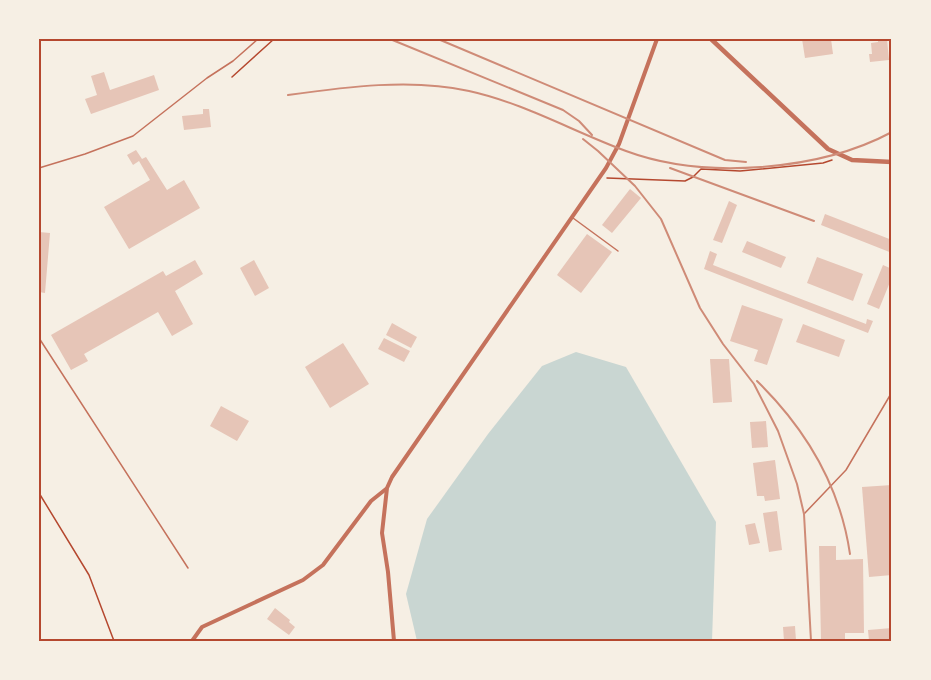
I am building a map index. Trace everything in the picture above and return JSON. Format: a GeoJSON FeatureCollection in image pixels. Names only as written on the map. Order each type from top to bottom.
{"type":"FeatureCollection","features":[{"type":"Feature","properties":{"kind":"street"},"geometry":{"type":"LineString","coordinates":[[192,641],[202,627],[310,575],[322,565],[371,501],[387,488],[399,467],[599,178],[619,144],[657,39]]}},
{"type":"Feature","properties":{"kind":"street"},"geometry":{"type":"LineString","coordinates":[[711,39],[828,149],[852,160],[892,162]]}},
{"type":"Feature","properties":{"kind":"street"},"geometry":{"type":"LineString","coordinates":[[387,488],[382,533],[394,641]]}},
{"type":"Feature","properties":{"kind":"lane"},"geometry":{"type":"LineString","coordinates":[[39,168],[133,136],[207,78],[233,61],[258,39]]}},
{"type":"Feature","properties":{"kind":"lane"},"geometry":{"type":"LineString","coordinates":[[572,218],[618,251]]}},
{"type":"Feature","properties":{"kind":"lane"},"geometry":{"type":"LineString","coordinates":[[39,338],[188,568]]}},
{"type":"Feature","properties":{"kind":"lane"},"geometry":{"type":"LineString","coordinates":[[804,514],[846,470],[892,392]]}},
{"type":"Feature","properties":{"kind":"path"},"geometry":{"type":"LineString","coordinates":[[232,77],[274,39]]}},
{"type":"Feature","properties":{"kind":"path"},"geometry":{"type":"LineString","coordinates":[[599,178],[685,181],[701,170],[740,171],[823,163],[832,160]]}},
{"type":"Feature","properties":{"kind":"path"},"geometry":{"type":"LineString","coordinates":[[39,493],[90,575],[114,641]]}},
{"type":"Feature","properties":{"kind":"shaded area"},"geometry":{"type":"Polygon","coordinates":[[[576,352],[626,367],[716,522],[712,641],[417,641],[406,594],[427,519],[488,434],[542,366],[576,352]]]}},
{"type":"Feature","properties":{"kind":"building"},"geometry":{"type":"Polygon","coordinates":[[[802,39],[831,39],[833,54],[805,58],[802,39]]]}},
{"type":"Feature","properties":{"kind":"building"},"geometry":{"type":"Polygon","coordinates":[[[878,39],[887,39],[889,60],[870,62],[871,43],[878,42],[878,39]]]}},
{"type":"Feature","properties":{"kind":"building"},"geometry":{"type":"Polygon","coordinates":[[[104,72],[110,90],[154,75],[159,90],[91,114],[85,99],[97,95],[91,76],[104,72]]]}},
{"type":"Feature","properties":{"kind":"building"},"geometry":{"type":"Polygon","coordinates":[[[203,109],[209,109],[211,127],[184,130],[182,116],[203,114],[203,109]]]}},
{"type":"Feature","properties":{"kind":"building"},"geometry":{"type":"Polygon","coordinates":[[[136,150],[142,159],[146,157],[167,190],[184,180],[200,208],[129,249],[104,207],[150,180],[139,161],[133,165],[127,155],[136,150]]]}},
{"type":"Feature","properties":{"kind":"building"},"geometry":{"type":"Polygon","coordinates":[[[630,189],[641,198],[612,233],[602,225],[630,189]]]}},
{"type":"Feature","properties":{"kind":"building"},"geometry":{"type":"Polygon","coordinates":[[[729,201],[737,205],[722,243],[713,240],[729,201]]]}},
{"type":"Feature","properties":{"kind":"building"},"geometry":{"type":"Polygon","coordinates":[[[825,214],[892,240],[892,253],[821,225],[825,214]]]}},
{"type":"Feature","properties":{"kind":"building"},"geometry":{"type":"Polygon","coordinates":[[[39,232],[50,233],[45,293],[39,292],[39,232]]]}},
{"type":"Feature","properties":{"kind":"building"},"geometry":{"type":"Polygon","coordinates":[[[587,234],[612,252],[581,293],[557,275],[587,234]]]}},
{"type":"Feature","properties":{"kind":"building"},"geometry":{"type":"Polygon","coordinates":[[[747,241],[786,257],[781,268],[742,252],[747,241]]]}},
{"type":"Feature","properties":{"kind":"building"},"geometry":{"type":"Polygon","coordinates":[[[710,251],[717,254],[713,265],[866,324],[867,319],[873,321],[868,333],[704,269],[710,251]]]}},
{"type":"Feature","properties":{"kind":"building"},"geometry":{"type":"Polygon","coordinates":[[[817,257],[863,274],[853,301],[807,283],[817,257]]]}},
{"type":"Feature","properties":{"kind":"building"},"geometry":{"type":"Polygon","coordinates":[[[195,260],[203,274],[175,291],[193,324],[172,336],[158,312],[84,354],[88,361],[71,370],[51,335],[163,271],[166,276],[195,260]]]}},
{"type":"Feature","properties":{"kind":"building"},"geometry":{"type":"Polygon","coordinates":[[[254,260],[269,288],[255,296],[240,268],[254,260]]]}},
{"type":"Feature","properties":{"kind":"building"},"geometry":{"type":"Polygon","coordinates":[[[883,265],[892,269],[892,277],[879,309],[867,304],[883,265]]]}},
{"type":"Feature","properties":{"kind":"building"},"geometry":{"type":"Polygon","coordinates":[[[742,305],[783,319],[767,365],[754,361],[758,350],[730,341],[742,305]]]}},
{"type":"Feature","properties":{"kind":"building"},"geometry":{"type":"Polygon","coordinates":[[[392,323],[417,337],[411,348],[386,335],[392,323]]]}},
{"type":"Feature","properties":{"kind":"building"},"geometry":{"type":"Polygon","coordinates":[[[803,324],[845,340],[839,357],[796,342],[803,324]]]}},
{"type":"Feature","properties":{"kind":"building"},"geometry":{"type":"Polygon","coordinates":[[[384,338],[410,351],[404,362],[378,349],[384,338]]]}},
{"type":"Feature","properties":{"kind":"building"},"geometry":{"type":"Polygon","coordinates":[[[343,343],[369,384],[330,408],[305,367],[343,343]]]}},
{"type":"Feature","properties":{"kind":"building"},"geometry":{"type":"Polygon","coordinates":[[[710,359],[729,359],[732,402],[713,403],[710,359]]]}},
{"type":"Feature","properties":{"kind":"building"},"geometry":{"type":"Polygon","coordinates":[[[221,406],[249,421],[237,441],[210,426],[221,406]]]}},
{"type":"Feature","properties":{"kind":"building"},"geometry":{"type":"Polygon","coordinates":[[[766,421],[768,447],[752,448],[750,422],[766,421]]]}},
{"type":"Feature","properties":{"kind":"building"},"geometry":{"type":"Polygon","coordinates":[[[775,460],[780,499],[765,501],[764,496],[757,496],[753,463],[775,460]]]}},
{"type":"Feature","properties":{"kind":"building"},"geometry":{"type":"Polygon","coordinates":[[[892,485],[892,575],[869,577],[862,487],[892,485]]]}},
{"type":"Feature","properties":{"kind":"building"},"geometry":{"type":"Polygon","coordinates":[[[777,511],[782,550],[769,552],[763,513],[777,511]]]}},
{"type":"Feature","properties":{"kind":"building"},"geometry":{"type":"Polygon","coordinates":[[[755,523],[760,543],[749,545],[745,525],[755,523]]]}},
{"type":"Feature","properties":{"kind":"building"},"geometry":{"type":"Polygon","coordinates":[[[819,546],[836,546],[836,560],[863,559],[864,633],[845,633],[845,641],[821,641],[819,546]]]}},
{"type":"Feature","properties":{"kind":"building"},"geometry":{"type":"Polygon","coordinates":[[[275,608],[295,627],[289,635],[267,619],[275,608]]]}},
{"type":"Feature","properties":{"kind":"building"},"geometry":{"type":"Polygon","coordinates":[[[795,626],[796,641],[784,641],[783,627],[795,626]]]}},
{"type":"Feature","properties":{"kind":"building"},"geometry":{"type":"Polygon","coordinates":[[[892,628],[892,641],[869,641],[868,630],[892,628]]]}},
{"type":"Feature","properties":{"kind":"railway"},"geometry":{"type":"LineString","coordinates":[[390,39],[563,110],[579,121],[592,135]]}},
{"type":"Feature","properties":{"kind":"railway"},"geometry":{"type":"LineString","coordinates":[[438,39],[725,160],[746,162]]}},
{"type":"Feature","properties":{"kind":"railway"},"geometry":{"type":"LineString","coordinates":[[288,95],[378,85],[447,87],[509,103],[626,151],[690,166],[761,167],[796,163],[831,156],[892,132]]}},
{"type":"Feature","properties":{"kind":"railway"},"geometry":{"type":"LineString","coordinates":[[583,139],[635,186],[661,219],[700,308],[723,344],[754,384],[778,431],[797,484],[804,514],[811,641]]}},
{"type":"Feature","properties":{"kind":"railway"},"geometry":{"type":"LineString","coordinates":[[670,168],[814,221]]}},
{"type":"Feature","properties":{"kind":"railway"},"geometry":{"type":"LineString","coordinates":[[757,381],[791,419],[818,460],[838,505],[850,554]]}}]}
